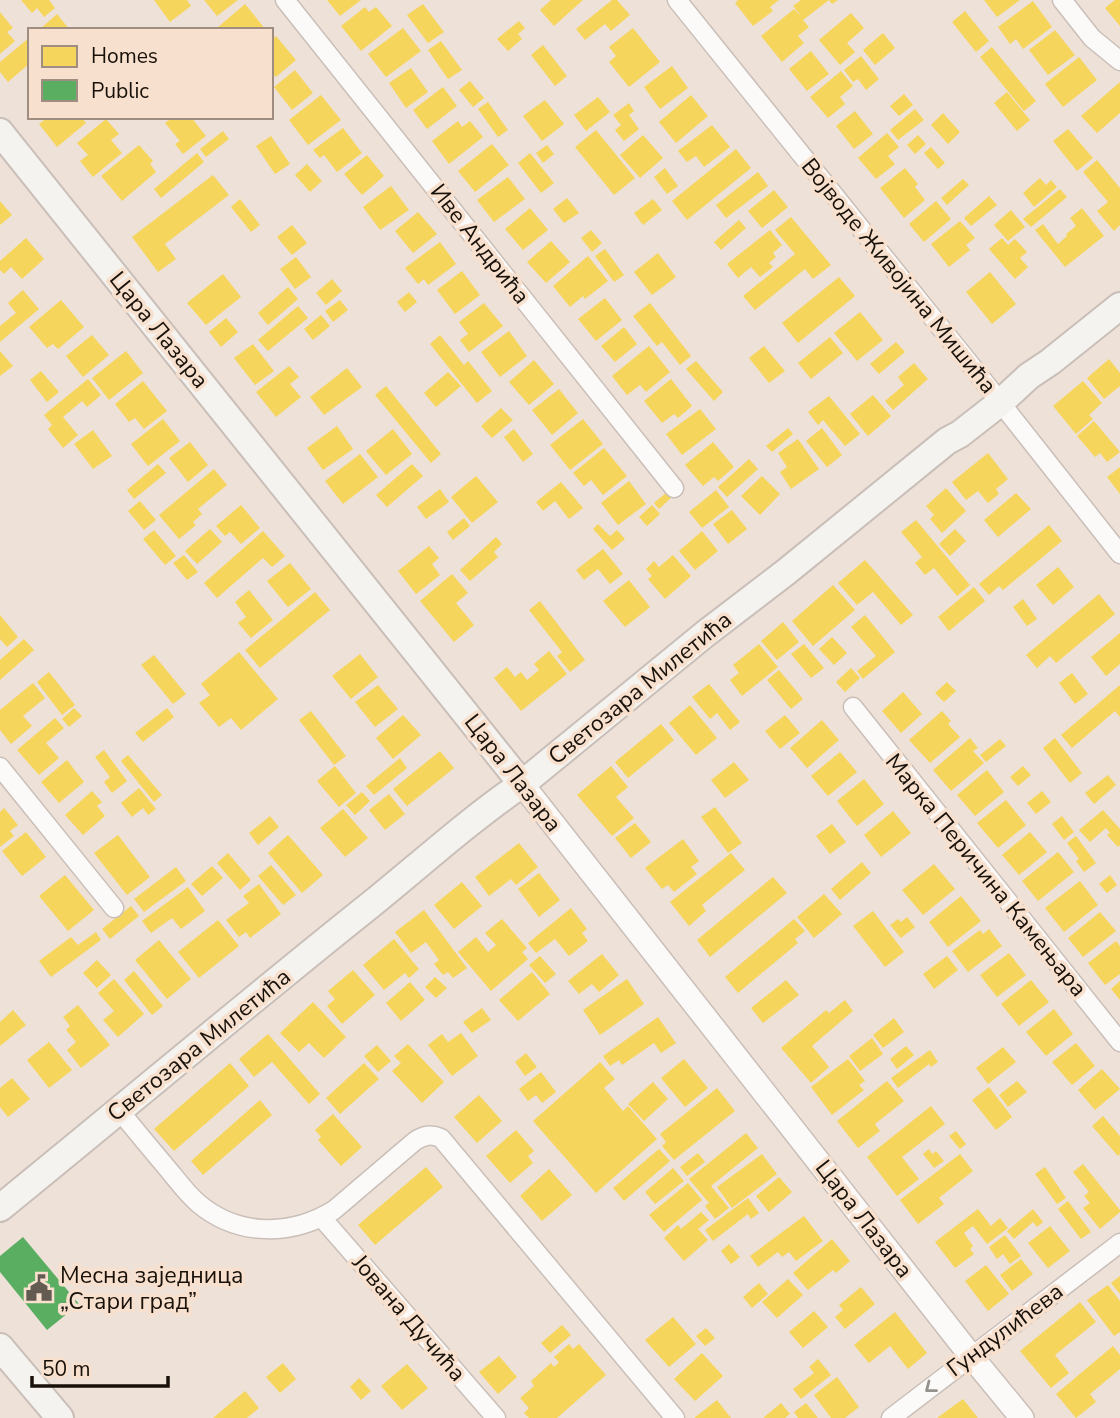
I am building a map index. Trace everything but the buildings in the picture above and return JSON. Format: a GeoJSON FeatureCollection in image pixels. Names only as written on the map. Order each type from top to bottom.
{"type":"FeatureCollection","features":[{"type":"Feature","properties":{"kind":"main road","name":"Цара Лазара"},"geometry":{"type":"LineString","coordinates":[[0,132],[522,784]]}},
{"type":"Feature","properties":{"kind":"main road","name":"Светозара Милетића"},"geometry":{"type":"LineString","coordinates":[[0,1208],[490,806],[522,784],[705,634],[1120,306]]}},
{"type":"Feature","properties":{"kind":"main road"},"geometry":{"type":"LineString","coordinates":[[0,1347],[60,1418]]}},
{"type":"Feature","properties":{"kind":"street","name":"Иве Андрића"},"geometry":{"type":"LineString","coordinates":[[285,0],[674,488]]}},
{"type":"Feature","properties":{"kind":"street","name":"Војводе Живојина Мишића"},"geometry":{"type":"LineString","coordinates":[[677,0],[1120,554]]}},
{"type":"Feature","properties":{"kind":"street"},"geometry":{"type":"LineString","coordinates":[[1062,0],[1092,38],[1120,61]]}},
{"type":"Feature","properties":{"kind":"street","name":"Марка Перичина Камењара"},"geometry":{"type":"LineString","coordinates":[[853,707],[1120,1042]]}},
{"type":"Feature","properties":{"kind":"street"},"geometry":{"type":"LineString","coordinates":[[0,767],[114,908]]}},
{"type":"Feature","properties":{"kind":"street","name":"Цара Лазара"},"geometry":{"type":"LineString","coordinates":[[522,784],[1022,1418]]}},
{"type":"Feature","properties":{"kind":"street"},"geometry":{"type":"LineString","coordinates":[[119,1110],[200,1205],[217,1216],[249,1228],[272,1230],[322,1218],[415,1141],[428,1135],[441,1138],[675,1418]]}},
{"type":"Feature","properties":{"kind":"street","name":"Јована Дучића"},"geometry":{"type":"LineString","coordinates":[[322,1218],[496,1418]]}},
{"type":"Feature","properties":{"kind":"street","name":"Гундулићева"},"geometry":{"type":"LineString","coordinates":[[891,1418],[1120,1242]]}},
{"type":"Feature","properties":{"kind":"place","name":"Месна заједница „Стари град”"},"geometry":{"type":"Point","coordinates":[39,1288]}}]}
